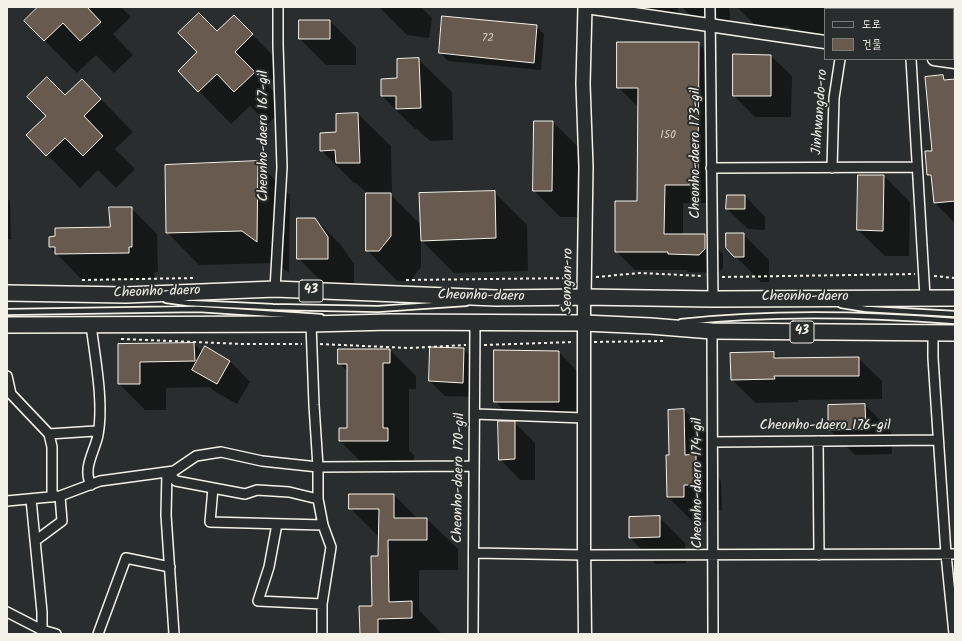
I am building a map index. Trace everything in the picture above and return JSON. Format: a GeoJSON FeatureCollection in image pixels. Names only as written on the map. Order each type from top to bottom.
{"type":"FeatureCollection","features":[{"type":"Feature","properties":{"kind":"main road","name":"Seongan-ro"},"geometry":{"type":"LineString","coordinates":[[584,297],[586,167],[583,84],[586,7]]}},
{"type":"Feature","properties":{"kind":"main road","name":"Cheonho-daero"},"geometry":{"type":"LineString","coordinates":[[7,293],[126,295],[275,289],[496,298],[955,298]]}},
{"type":"Feature","properties":{"kind":"main road","name":"Cheonho-daero"},"geometry":{"type":"LineString","coordinates":[[7,325],[311,324],[390,322],[584,323],[712,331],[955,333]]}},
{"type":"Feature","properties":{"kind":"street","name":"Cheonho-daero 167-gil"},"geometry":{"type":"LineString","coordinates":[[275,289],[282,166],[278,7]]}},
{"type":"Feature","properties":{"kind":"street"},"geometry":{"type":"LineString","coordinates":[[586,7],[824,42]]}},
{"type":"Feature","properties":{"kind":"street","name":"Cheonho-daero 173-gil"},"geometry":{"type":"LineString","coordinates":[[710,7],[713,299]]}},
{"type":"Feature","properties":{"kind":"street","name":"Jinhwangdo-ro"},"geometry":{"type":"LineString","coordinates":[[832,168],[834,98],[840,60]]}},
{"type":"Feature","properties":{"kind":"street"},"geometry":{"type":"LineString","coordinates":[[911,60],[925,297]]}},
{"type":"Feature","properties":{"kind":"street"},"geometry":{"type":"LineString","coordinates":[[941,60],[955,62]]}},
{"type":"Feature","properties":{"kind":"street"},"geometry":{"type":"LineString","coordinates":[[711,168],[918,167]]}},
{"type":"Feature","properties":{"kind":"street","name":"Seongan-ro"},"geometry":{"type":"LineString","coordinates":[[584,297],[585,634]]}},
{"type":"Feature","properties":{"kind":"street","name":"Cheonho-daero 170-gil"},"geometry":{"type":"LineString","coordinates":[[473,634],[475,323]]}},
{"type":"Feature","properties":{"kind":"street"},"geometry":{"type":"LineString","coordinates":[[311,324],[318,467],[318,499],[323,525],[331,547],[322,604],[322,634]]}},
{"type":"Feature","properties":{"kind":"street"},"geometry":{"type":"LineString","coordinates":[[91,325],[100,407],[98,435],[88,466],[88,478],[91,484]]}},
{"type":"Feature","properties":{"kind":"street","name":"Cheonho-daero 174-gil"},"geometry":{"type":"LineString","coordinates":[[712,331],[714,555],[713,634]]}},
{"type":"Feature","properties":{"kind":"street"},"geometry":{"type":"LineString","coordinates":[[933,333],[938,440],[950,554],[954,634]]}},
{"type":"Feature","properties":{"kind":"street"},"geometry":{"type":"LineString","coordinates":[[7,376],[9,395],[49,434],[52,447],[56,497],[62,521],[35,541]]}},
{"type":"Feature","properties":{"kind":"street"},"geometry":{"type":"LineString","coordinates":[[475,414],[584,418]]}},
{"type":"Feature","properties":{"kind":"street"},"geometry":{"type":"LineString","coordinates":[[49,434],[95,431],[98,435]]}},
{"type":"Feature","properties":{"kind":"street","name":"Cheonho-daero 176-gil"},"geometry":{"type":"LineString","coordinates":[[713,442],[938,440]]}},
{"type":"Feature","properties":{"kind":"street"},"geometry":{"type":"LineString","coordinates":[[818,441],[819,554]]}},
{"type":"Feature","properties":{"kind":"street"},"geometry":{"type":"LineString","coordinates":[[7,501],[56,497],[100,481],[174,471],[196,456],[221,452],[262,461],[318,467],[474,466]]}},
{"type":"Feature","properties":{"kind":"street"},"geometry":{"type":"LineString","coordinates":[[167,472],[176,481],[245,494],[257,490],[289,492],[318,499]]}},
{"type":"Feature","properties":{"kind":"street"},"geometry":{"type":"LineString","coordinates":[[167,472],[166,515],[174,634]]}},
{"type":"Feature","properties":{"kind":"street"},"geometry":{"type":"LineString","coordinates":[[213,488],[210,522],[323,525]]}},
{"type":"Feature","properties":{"kind":"street"},"geometry":{"type":"LineString","coordinates":[[31,499],[42,612],[42,632]]}},
{"type":"Feature","properties":{"kind":"street"},"geometry":{"type":"LineString","coordinates":[[277,524],[269,567],[258,601],[322,604]]}},
{"type":"Feature","properties":{"kind":"street"},"geometry":{"type":"LineString","coordinates":[[474,553],[584,555],[950,554]]}},
{"type":"Feature","properties":{"kind":"street"},"geometry":{"type":"LineString","coordinates":[[98,634],[126,558],[170,567]]}},
{"type":"Feature","properties":{"kind":"street"},"geometry":{"type":"LineString","coordinates":[[7,612],[42,632]]}},
{"type":"Feature","properties":{"kind":"street"},"geometry":{"type":"LineString","coordinates":[[33,634],[42,632],[56,634]]}},
{"type":"Feature","properties":{"kind":"lane"},"geometry":{"type":"LineString","coordinates":[[126,295],[203,304],[378,309],[457,305],[496,298]]}},
{"type":"Feature","properties":{"kind":"lane"},"geometry":{"type":"LineString","coordinates":[[793,298],[866,309],[955,314]]}},
{"type":"Feature","properties":{"kind":"lane"},"geometry":{"type":"LineString","coordinates":[[7,312],[198,309],[329,318]]}},
{"type":"Feature","properties":{"kind":"lane"},"geometry":{"type":"LineString","coordinates":[[650,326],[712,318],[791,315],[885,316],[955,321]]}},
{"type":"Feature","properties":{"kind":"lane"},"geometry":{"type":"LineString","coordinates":[[337,318],[390,322]]}},
{"type":"Feature","properties":{"kind":"path"},"geometry":{"type":"LineString","coordinates":[[402,280],[584,278],[640,273],[712,277],[924,274],[955,278]]}},
{"type":"Feature","properties":{"kind":"path"},"geometry":{"type":"LineString","coordinates":[[77,280],[195,278]]}},
{"type":"Feature","properties":{"kind":"building"},"geometry":{"type":"Polygon","coordinates":[[[38,7],[87,7],[101,22],[80,41],[63,23],[44,41],[24,21],[38,7]]]}},
{"type":"Feature","properties":{"kind":"building"},"geometry":{"type":"Polygon","coordinates":[[[199,13],[217,31],[234,15],[253,34],[235,52],[255,72],[234,92],[217,74],[198,92],[178,71],[197,52],[178,33],[199,13]]]}},
{"type":"Feature","properties":{"kind":"building"},"geometry":{"type":"Polygon","coordinates":[[[442,16],[537,25],[534,63],[439,53],[442,16]]]}},
{"type":"Feature","properties":{"kind":"building"},"geometry":{"type":"Polygon","coordinates":[[[299,20],[330,20],[330,39],[299,39],[299,20]]]}},
{"type":"Feature","properties":{"kind":"building"},"geometry":{"type":"Polygon","coordinates":[[[617,42],[699,42],[698,185],[665,185],[664,234],[705,234],[705,249],[699,255],[668,254],[668,252],[615,252],[615,201],[637,201],[638,88],[617,88],[617,42]]]}},
{"type":"Feature","properties":{"kind":"building"},"geometry":{"type":"Polygon","coordinates":[[[733,54],[771,55],[771,96],[733,96],[733,54]]]}},
{"type":"Feature","properties":{"kind":"building"},"geometry":{"type":"Polygon","coordinates":[[[419,58],[421,108],[396,109],[396,96],[381,96],[381,79],[397,78],[397,59],[419,58]]]}},
{"type":"Feature","properties":{"kind":"building"},"geometry":{"type":"Polygon","coordinates":[[[943,75],[944,80],[955,79],[955,201],[934,203],[931,175],[927,175],[925,151],[932,151],[925,77],[943,75]]]}},
{"type":"Feature","properties":{"kind":"building"},"geometry":{"type":"Polygon","coordinates":[[[47,77],[65,95],[82,79],[101,99],[84,116],[103,136],[83,156],[65,138],[46,156],[26,135],[46,116],[27,97],[47,77]]]}},
{"type":"Feature","properties":{"kind":"building"},"geometry":{"type":"Polygon","coordinates":[[[358,113],[360,163],[336,163],[335,150],[320,151],[320,133],[336,132],[336,114],[358,113]]]}},
{"type":"Feature","properties":{"kind":"building"},"geometry":{"type":"Polygon","coordinates":[[[534,121],[553,121],[552,191],[533,191],[534,121]]]}},
{"type":"Feature","properties":{"kind":"building"},"geometry":{"type":"Polygon","coordinates":[[[258,161],[257,242],[242,231],[166,233],[165,165],[258,161]]]}},
{"type":"Feature","properties":{"kind":"building"},"geometry":{"type":"Polygon","coordinates":[[[858,175],[884,175],[883,231],[857,230],[858,175]]]}},
{"type":"Feature","properties":{"kind":"building"},"geometry":{"type":"Polygon","coordinates":[[[495,191],[496,238],[421,241],[419,193],[495,191]]]}},
{"type":"Feature","properties":{"kind":"building"},"geometry":{"type":"Polygon","coordinates":[[[366,193],[391,193],[391,236],[379,251],[366,251],[366,193]]]}},
{"type":"Feature","properties":{"kind":"building"},"geometry":{"type":"Polygon","coordinates":[[[727,195],[745,195],[745,209],[726,209],[727,195]]]}},
{"type":"Feature","properties":{"kind":"building"},"geometry":{"type":"Polygon","coordinates":[[[109,207],[132,207],[132,247],[129,247],[129,253],[55,254],[55,247],[49,247],[49,237],[55,236],[55,228],[110,227],[109,207]]]}},
{"type":"Feature","properties":{"kind":"building"},"geometry":{"type":"Polygon","coordinates":[[[297,218],[315,218],[328,237],[328,259],[297,259],[297,218]]]}},
{"type":"Feature","properties":{"kind":"building"},"geometry":{"type":"Polygon","coordinates":[[[726,233],[744,233],[744,257],[734,257],[726,248],[726,233]]]}},
{"type":"Feature","properties":{"kind":"building"},"geometry":{"type":"Polygon","coordinates":[[[194,343],[195,361],[140,362],[140,384],[118,384],[118,344],[194,343]]]}},
{"type":"Feature","properties":{"kind":"building"},"geometry":{"type":"Polygon","coordinates":[[[205,346],[230,361],[217,384],[192,370],[205,346]]]}},
{"type":"Feature","properties":{"kind":"building"},"geometry":{"type":"Polygon","coordinates":[[[430,347],[464,348],[463,383],[429,381],[430,347]]]}},
{"type":"Feature","properties":{"kind":"building"},"geometry":{"type":"Polygon","coordinates":[[[338,349],[390,349],[390,363],[383,363],[383,428],[388,428],[388,441],[339,441],[339,428],[347,428],[347,364],[338,364],[338,349]]]}},
{"type":"Feature","properties":{"kind":"building"},"geometry":{"type":"Polygon","coordinates":[[[494,350],[559,351],[559,402],[494,402],[494,350]]]}},
{"type":"Feature","properties":{"kind":"building"},"geometry":{"type":"Polygon","coordinates":[[[774,352],[774,358],[859,357],[859,376],[774,376],[775,379],[731,380],[730,353],[774,352]]]}},
{"type":"Feature","properties":{"kind":"building"},"geometry":{"type":"Polygon","coordinates":[[[865,404],[866,429],[828,430],[828,405],[865,404]]]}},
{"type":"Feature","properties":{"kind":"building"},"geometry":{"type":"Polygon","coordinates":[[[684,409],[685,455],[696,454],[696,485],[684,485],[684,497],[667,497],[666,455],[669,455],[668,410],[684,409]]]}},
{"type":"Feature","properties":{"kind":"building"},"geometry":{"type":"Polygon","coordinates":[[[498,421],[515,421],[515,459],[499,460],[498,421]]]}},
{"type":"Feature","properties":{"kind":"building"},"geometry":{"type":"Polygon","coordinates":[[[349,494],[394,494],[394,518],[427,518],[427,540],[388,540],[389,602],[412,601],[412,618],[378,619],[378,634],[360,634],[359,606],[372,606],[371,556],[378,556],[379,509],[349,509],[349,494]]]}},
{"type":"Feature","properties":{"kind":"building"},"geometry":{"type":"Polygon","coordinates":[[[660,516],[660,537],[629,538],[629,517],[660,516]]]}}]}
